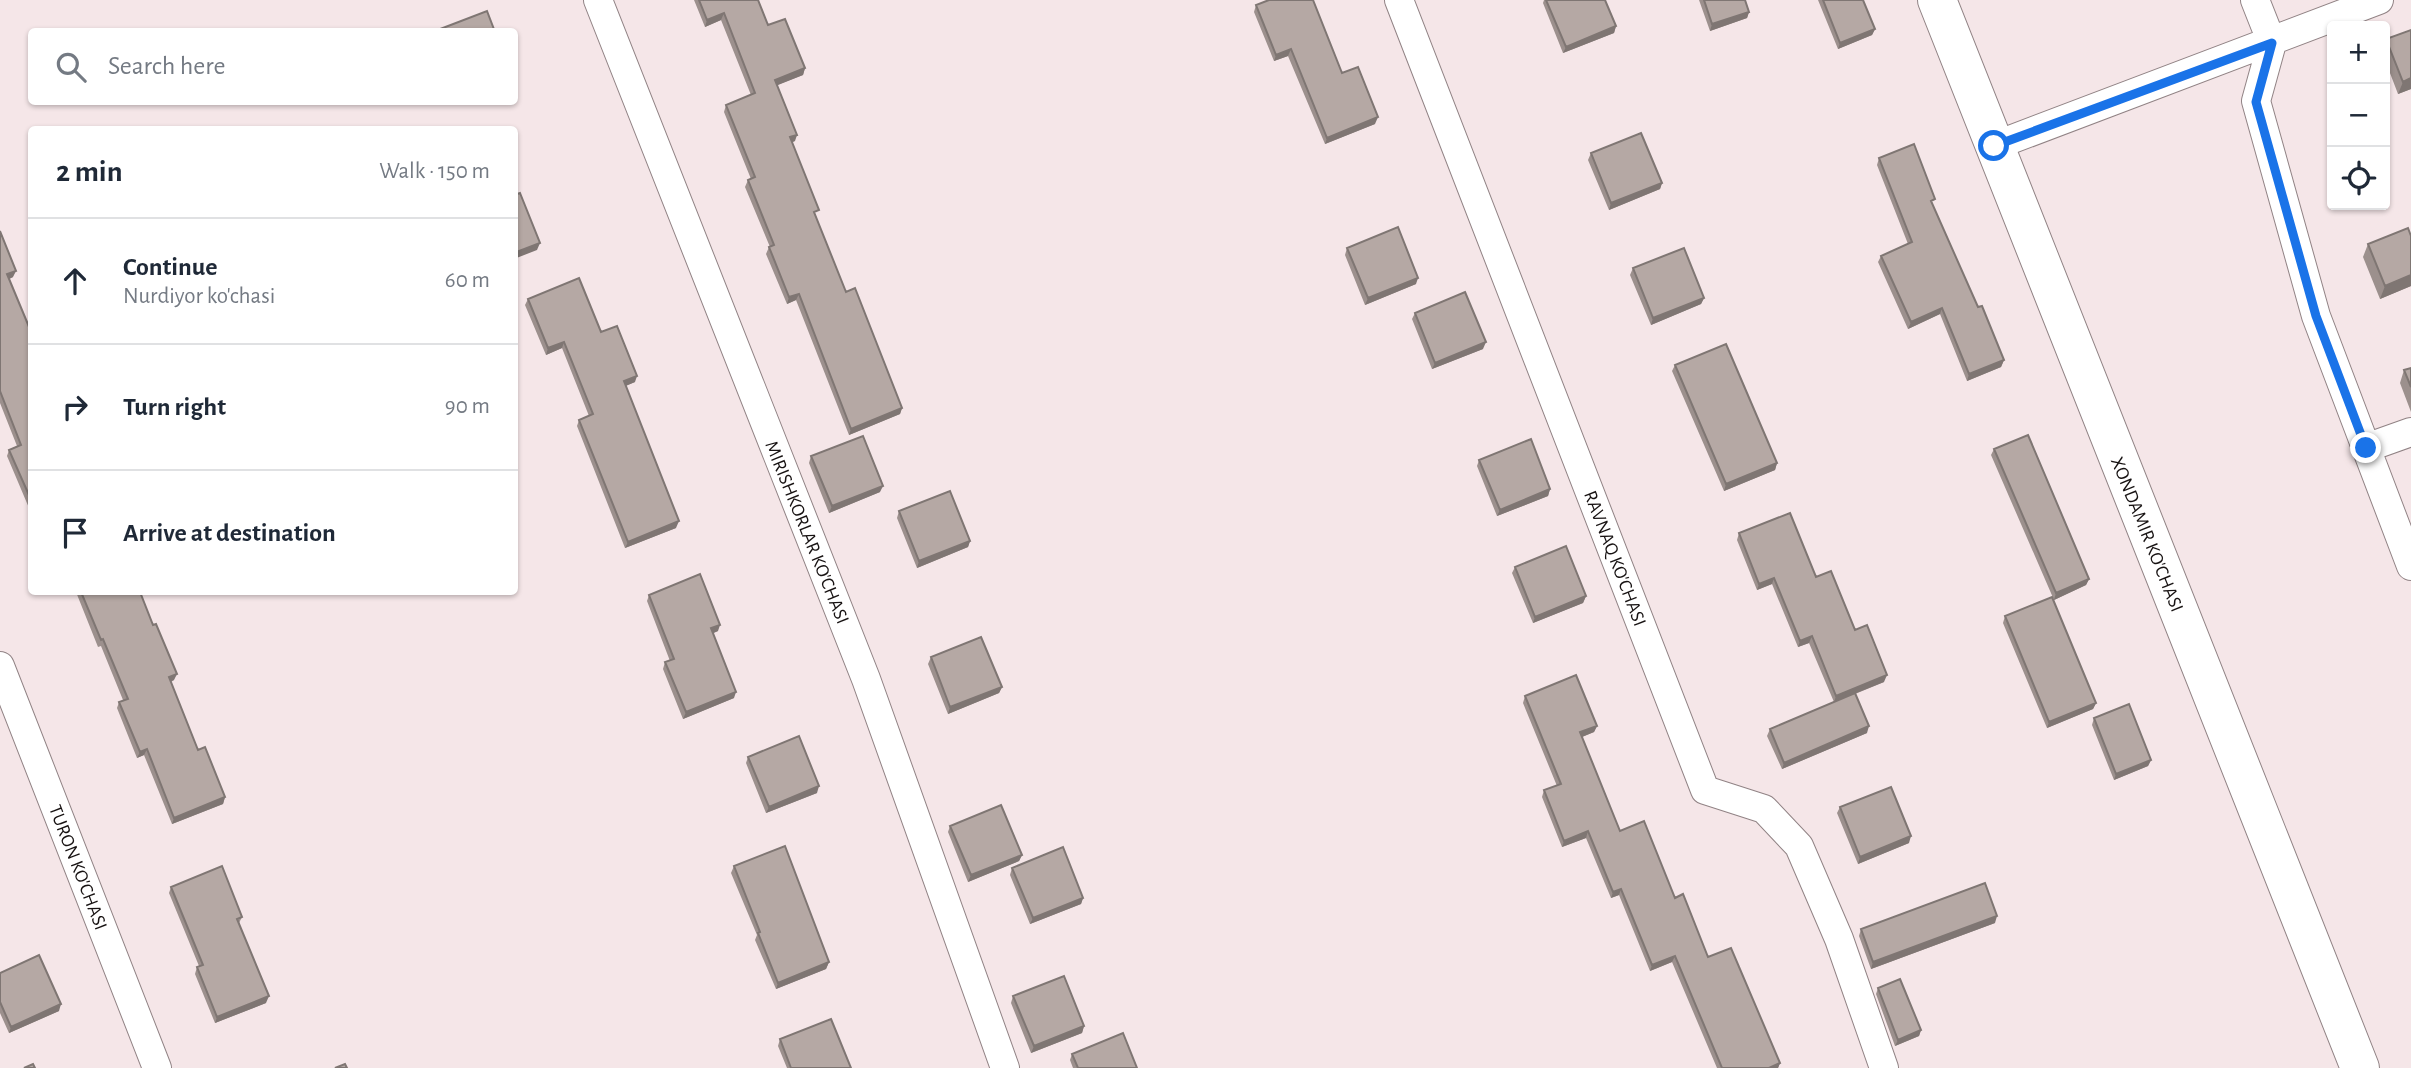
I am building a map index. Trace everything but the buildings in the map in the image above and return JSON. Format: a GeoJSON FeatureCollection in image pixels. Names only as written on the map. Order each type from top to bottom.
{"type":"FeatureCollection","features":[{"type":"Feature","properties":{"kind":"main road","name":"XONDAMIR KO'CHASI"},"geometry":{"type":"LineString","coordinates":[[1937,0],[2359,1068]]}},
{"type":"Feature","properties":{"kind":"street","name":"MIRISHKORLAR KO'CHASI"},"geometry":{"type":"LineString","coordinates":[[598,0],[866,679],[1005,1068]]}},
{"type":"Feature","properties":{"kind":"street","name":"RAVNAQ KO'CHASI"},"geometry":{"type":"LineString","coordinates":[[1399,0],[1706,790],[1764,809],[1799,846],[1839,939],[1884,1068]]}},
{"type":"Feature","properties":{"kind":"street"},"geometry":{"type":"LineString","coordinates":[[2255,0],[2272,43],[2256,102],[2316,316],[2411,566]]}},
{"type":"Feature","properties":{"kind":"street"},"geometry":{"type":"LineString","coordinates":[[1994,146],[2272,43],[2379,0]]}},
{"type":"Feature","properties":{"kind":"street"},"geometry":{"type":"LineString","coordinates":[[2366,448],[2411,432]]}},
{"type":"Feature","properties":{"kind":"street","name":"TURON KO'CHASI"},"geometry":{"type":"LineString","coordinates":[[0,666],[157,1068]]}},
{"type":"Feature","properties":{"kind":"route"},"geometry":{"type":"LineString","coordinates":[[1994,146],[2272,43],[2256,102],[2316,316],[2366,448]]}}]}
